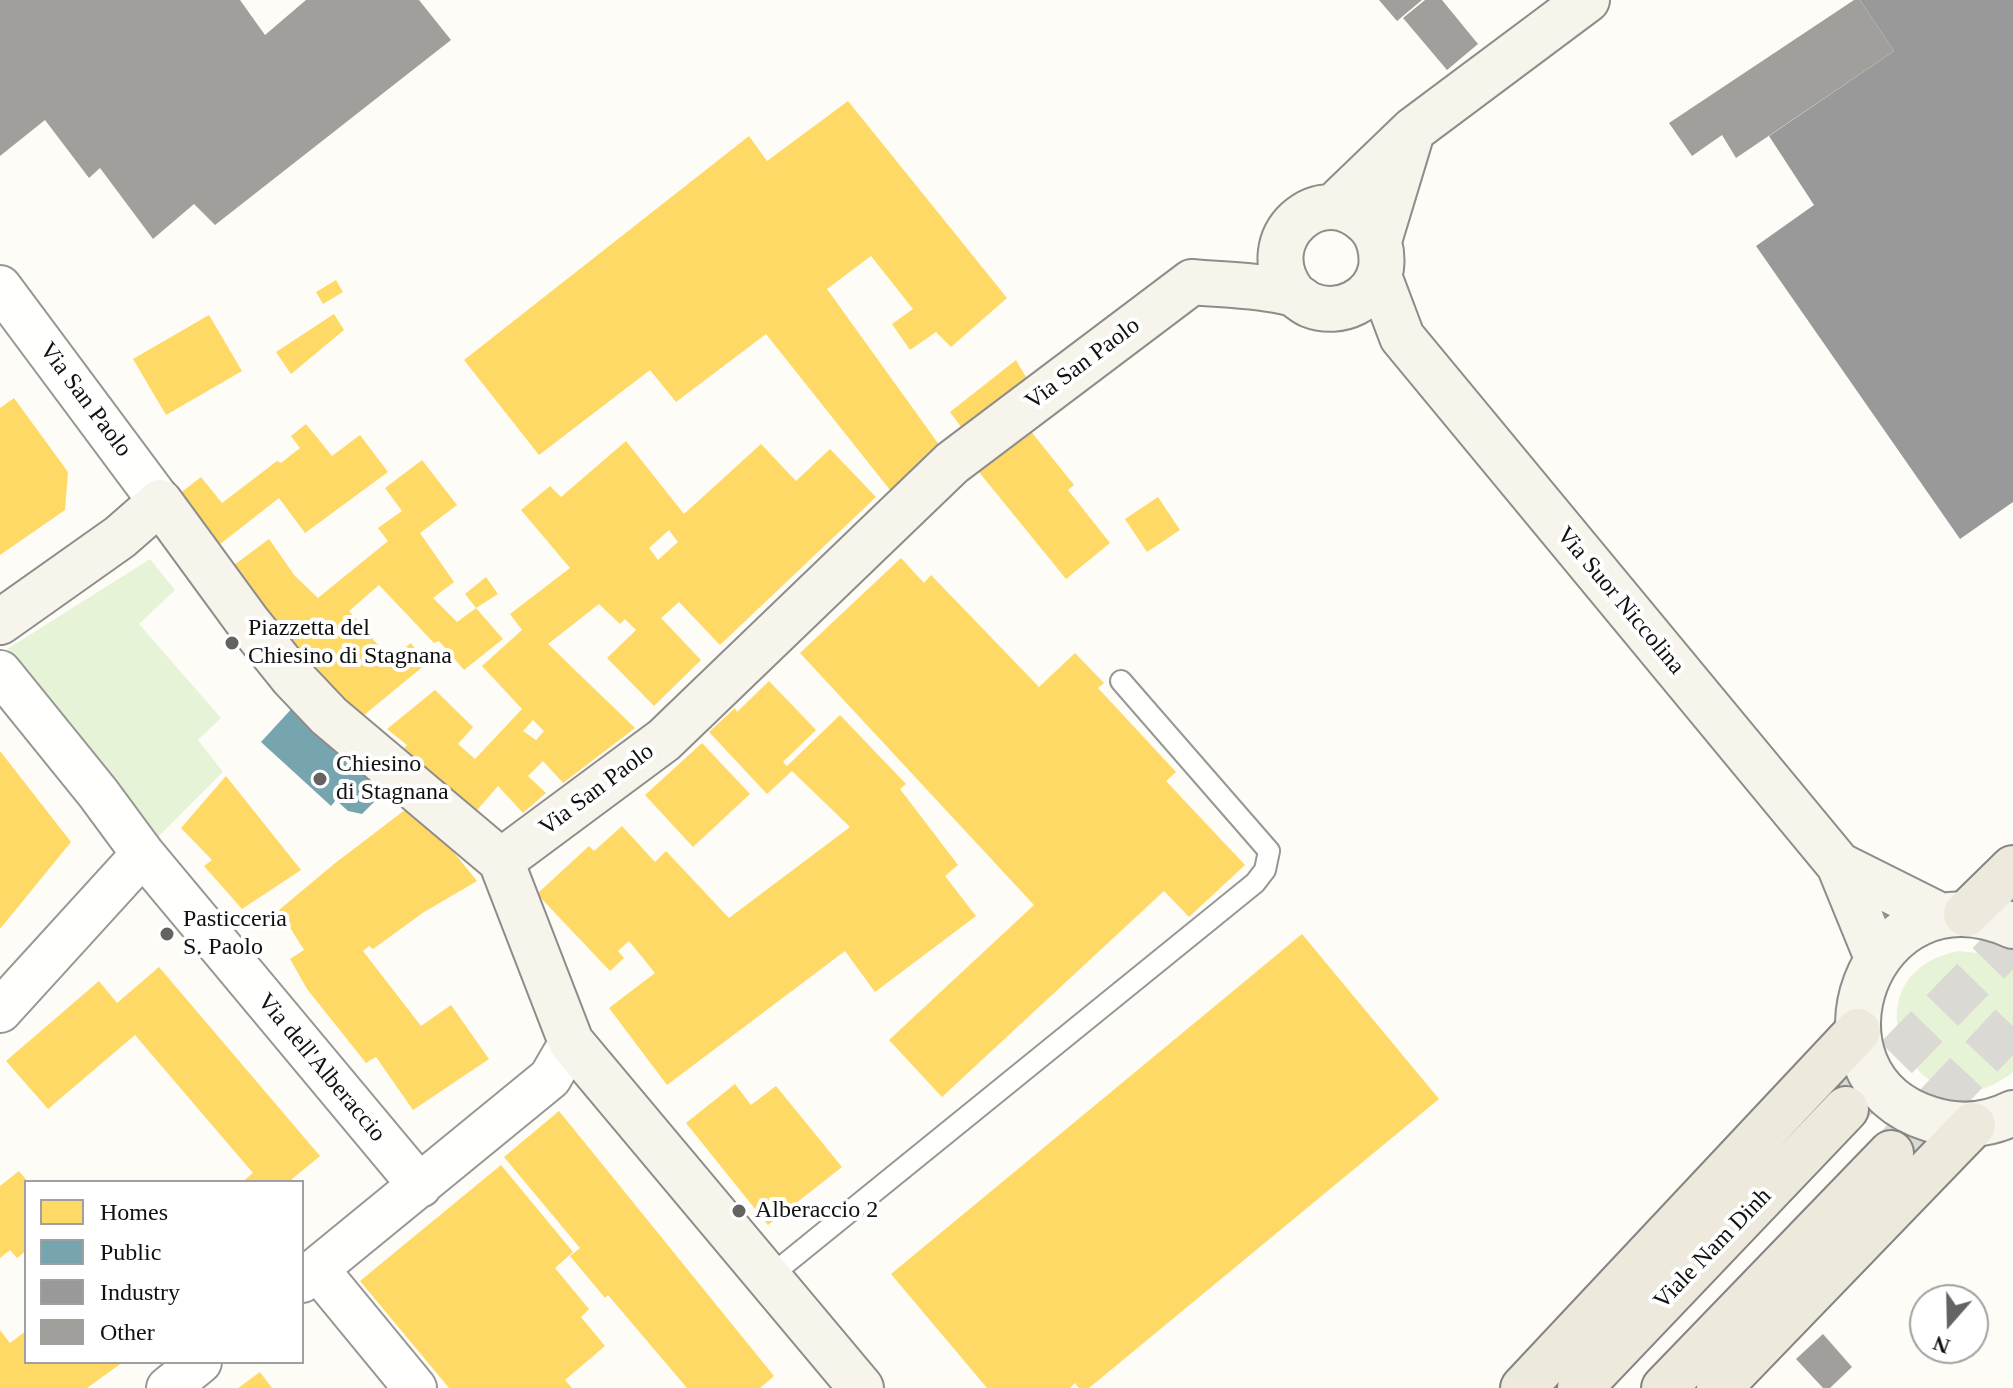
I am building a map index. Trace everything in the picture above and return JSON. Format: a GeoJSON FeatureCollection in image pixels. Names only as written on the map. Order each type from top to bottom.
{"type":"FeatureCollection","features":[{"type":"Feature","properties":{"kind":"main road"},"geometry":{"type":"LineString","coordinates":[[1954,915],[2013,868]]}},
{"type":"Feature","properties":{"kind":"main road"},"geometry":{"type":"LineString","coordinates":[[1523,1388],[1858,1031]]}},
{"type":"Feature","properties":{"kind":"main road","name":"Viale Nam Dinh"},"geometry":{"type":"LineString","coordinates":[[1580,1388],[1846,1109]]}},
{"type":"Feature","properties":{"kind":"main road"},"geometry":{"type":"LineString","coordinates":[[1719,1388],[2000,1121]]}},
{"type":"Feature","properties":{"kind":"main road"},"geometry":{"type":"LineString","coordinates":[[1664,1388],[1891,1153]]}},
{"type":"Feature","properties":{"kind":"street"},"geometry":{"type":"LineString","coordinates":[[1333,207],[1413,130],[1587,0]]}},
{"type":"Feature","properties":{"kind":"street"},"geometry":{"type":"LineString","coordinates":[[1349,307],[1364,298],[1379,259],[1413,130]]}},
{"type":"Feature","properties":{"kind":"street"},"geometry":{"type":"LineString","coordinates":[[1293,293],[1285,283],[1280,266],[1280,248],[1286,232],[1299,218],[1315,209],[1333,207],[1356,213],[1370,225],[1379,259]]}},
{"type":"Feature","properties":{"kind":"street","name":"Via Suor Niccolina"},"geometry":{"type":"LineString","coordinates":[[1379,259],[1402,337]]}},
{"type":"Feature","properties":{"kind":"street","name":"Via San Paolo"},"geometry":{"type":"LineString","coordinates":[[0,287],[247,621],[292,677],[329,716],[501,861],[664,740],[952,463],[1192,282],[1293,293],[1307,304],[1325,309],[1349,307]]}},
{"type":"Feature","properties":{"kind":"street","name":"Via Suor Niccolina"},"geometry":{"type":"LineString","coordinates":[[1349,307],[1402,337],[1839,865]]}},
{"type":"Feature","properties":{"kind":"street"},"geometry":{"type":"LineString","coordinates":[[0,622],[120,537],[160,502]]}},
{"type":"Feature","properties":{"kind":"street","name":"Via dell'Alberaccio"},"geometry":{"type":"LineString","coordinates":[[0,672],[143,854],[420,1186]]}},
{"type":"Feature","properties":{"kind":"street"},"geometry":{"type":"LineString","coordinates":[[0,1011],[143,854]]}},
{"type":"Feature","properties":{"kind":"street"},"geometry":{"type":"LineString","coordinates":[[501,861],[571,1042],[861,1388]]}},
{"type":"Feature","properties":{"kind":"street"},"geometry":{"type":"LineString","coordinates":[[1839,865],[1954,915]]}},
{"type":"Feature","properties":{"kind":"street"},"geometry":{"type":"LineString","coordinates":[[1839,865],[1877,958]]}},
{"type":"Feature","properties":{"kind":"street"},"geometry":{"type":"LineString","coordinates":[[2000,1121],[1946,1124],[1920,1116],[1896,1102],[1877,1082],[1864,1058],[1858,1031],[1861,993],[1877,958],[1895,939],[1916,925],[1954,915],[1994,918],[2013,926]]}},
{"type":"Feature","properties":{"kind":"street"},"geometry":{"type":"LineString","coordinates":[[415,1388],[310,1275],[550,1078],[571,1042]]}},
{"type":"Feature","properties":{"kind":"street"},"geometry":{"type":"LineString","coordinates":[[168,1388],[198,1364]]}},
{"type":"Feature","properties":{"kind":"lane"},"geometry":{"type":"LineString","coordinates":[[769,1277],[1255,883],[1265,870],[1269,851],[1121,681]]}},
{"type":"Feature","properties":{"kind":"green space"},"geometry":{"type":"Polygon","coordinates":[[[150,559],[175,590],[139,624],[221,718],[198,740],[223,772],[157,838],[1,653],[150,559]]]}},
{"type":"Feature","properties":{"kind":"green space"},"geometry":{"type":"Polygon","coordinates":[[[1959,951],[1985,954],[2013,970],[2013,1072],[1978,1090],[1947,1089],[1922,1074],[1904,1049],[1897,1020],[1902,990],[1922,966],[1959,951]]]}},
{"type":"Feature","properties":{"kind":"building: Homes"},"geometry":{"type":"Polygon","coordinates":[[[848,101],[1007,298],[951,347],[936,332],[910,350],[892,324],[913,309],[871,256],[827,289],[945,453],[894,495],[766,334],[676,402],[650,370],[539,455],[464,360],[749,136],[767,161],[848,101]]]}},
{"type":"Feature","properties":{"kind":"building: Homes"},"geometry":{"type":"Polygon","coordinates":[[[336,280],[343,292],[323,304],[316,292],[336,280]]]}},
{"type":"Feature","properties":{"kind":"building: Homes"},"geometry":{"type":"Polygon","coordinates":[[[334,314],[344,330],[291,374],[276,352],[334,314]]]}},
{"type":"Feature","properties":{"kind":"building: Homes"},"geometry":{"type":"Polygon","coordinates":[[[209,315],[242,371],[166,415],[133,359],[209,315]]]}},
{"type":"Feature","properties":{"kind":"building: Homes"},"geometry":{"type":"Polygon","coordinates":[[[1016,360],[1030,384],[966,434],[950,412],[1016,360]]]}},
{"type":"Feature","properties":{"kind":"building: Homes"},"geometry":{"type":"Polygon","coordinates":[[[14,398],[68,472],[65,510],[0,555],[0,408],[14,398]]]}},
{"type":"Feature","properties":{"kind":"building: Homes"},"geometry":{"type":"Polygon","coordinates":[[[1021,419],[1074,485],[1068,490],[1110,543],[1066,579],[970,461],[1021,419]]]}},
{"type":"Feature","properties":{"kind":"building: Homes"},"geometry":{"type":"Polygon","coordinates":[[[306,424],[332,456],[360,435],[388,472],[305,533],[279,498],[210,552],[170,501],[201,477],[222,503],[277,461],[281,463],[300,448],[291,436],[306,424]]]}},
{"type":"Feature","properties":{"kind":"building: Homes"},"geometry":{"type":"Polygon","coordinates":[[[626,441],[684,514],[761,444],[796,481],[830,449],[876,497],[720,645],[679,602],[661,618],[701,660],[654,706],[607,658],[636,630],[625,619],[620,624],[599,604],[548,644],[635,728],[563,783],[543,761],[528,776],[546,793],[523,813],[498,786],[471,817],[426,777],[431,773],[404,748],[407,745],[387,729],[435,690],[473,727],[458,744],[475,759],[522,709],[482,666],[522,630],[510,614],[570,568],[521,510],[550,486],[561,497],[626,441]],[[669,530],[649,548],[658,560],[678,542],[669,530]],[[533,720],[523,731],[536,740],[544,731],[533,720]]]}},
{"type":"Feature","properties":{"kind":"building: Homes"},"geometry":{"type":"Polygon","coordinates":[[[422,460],[457,505],[420,533],[454,582],[433,598],[457,622],[476,608],[503,639],[464,670],[439,641],[434,643],[379,585],[349,611],[390,659],[411,643],[426,664],[352,725],[222,574],[269,539],[295,576],[318,598],[388,541],[378,528],[402,511],[385,488],[422,460]]]}},
{"type":"Feature","properties":{"kind":"building: Homes"},"geometry":{"type":"Polygon","coordinates":[[[1158,497],[1180,530],[1147,552],[1125,519],[1158,497]]]}},
{"type":"Feature","properties":{"kind":"building: Homes"},"geometry":{"type":"Polygon","coordinates":[[[901,558],[924,583],[931,575],[1039,687],[1075,653],[1104,683],[1098,688],[1176,772],[1166,781],[1245,865],[1189,917],[1164,891],[942,1097],[889,1040],[1034,905],[800,653],[901,558]]]}},
{"type":"Feature","properties":{"kind":"building: Homes"},"geometry":{"type":"Polygon","coordinates":[[[486,577],[498,594],[476,608],[465,594],[486,577]]]}},
{"type":"Feature","properties":{"kind":"building: Homes"},"geometry":{"type":"Polygon","coordinates":[[[769,681],[816,730],[783,762],[787,766],[840,715],[906,784],[900,789],[958,865],[945,876],[976,916],[875,992],[845,951],[667,1085],[609,1008],[655,973],[629,941],[618,951],[624,958],[610,971],[537,894],[589,846],[594,851],[622,826],[655,862],[666,851],[729,918],[850,827],[792,771],[767,794],[709,732],[735,708],[737,712],[769,681]]]}},
{"type":"Feature","properties":{"kind":"building: Homes"},"geometry":{"type":"Polygon","coordinates":[[[702,743],[750,794],[693,847],[645,795],[702,743]]]}},
{"type":"Feature","properties":{"kind":"building: Homes"},"geometry":{"type":"Polygon","coordinates":[[[0,751],[71,842],[0,929],[0,751]]]}},
{"type":"Feature","properties":{"kind":"building: Homes"},"geometry":{"type":"Polygon","coordinates":[[[226,776],[301,870],[242,909],[204,866],[212,860],[181,828],[226,776]]]}},
{"type":"Feature","properties":{"kind":"building: Homes"},"geometry":{"type":"Polygon","coordinates":[[[414,803],[477,881],[424,912],[373,949],[369,946],[363,951],[421,1026],[451,1005],[489,1059],[413,1110],[376,1057],[366,1063],[307,989],[290,959],[304,950],[279,910],[414,803]]]}},
{"type":"Feature","properties":{"kind":"building: Homes"},"geometry":{"type":"Polygon","coordinates":[[[1302,934],[1439,1099],[1089,1388],[1079,1388],[1075,1383],[1070,1388],[987,1388],[891,1274],[1302,934]]]}},
{"type":"Feature","properties":{"kind":"building: Homes"},"geometry":{"type":"Polygon","coordinates":[[[159,967],[320,1156],[293,1180],[244,1180],[253,1173],[135,1035],[48,1109],[6,1061],[99,981],[117,1003],[159,967]]]}},
{"type":"Feature","properties":{"kind":"building: Homes"},"geometry":{"type":"Polygon","coordinates":[[[735,1084],[751,1105],[776,1086],[842,1167],[768,1225],[686,1123],[735,1084]]]}},
{"type":"Feature","properties":{"kind":"building: Homes"},"geometry":{"type":"Polygon","coordinates":[[[559,1111],[774,1376],[760,1388],[687,1388],[608,1295],[605,1298],[570,1256],[580,1248],[504,1157],[559,1111]]]}},
{"type":"Feature","properties":{"kind":"building: Homes"},"geometry":{"type":"Polygon","coordinates":[[[501,1165],[573,1252],[555,1268],[589,1309],[581,1317],[605,1346],[565,1380],[572,1388],[449,1388],[360,1281],[501,1165]]]}},
{"type":"Feature","properties":{"kind":"building: Homes"},"geometry":{"type":"Polygon","coordinates":[[[19,1171],[26,1180],[24,1253],[17,1258],[10,1250],[0,1258],[0,1186],[19,1171]]]}},
{"type":"Feature","properties":{"kind":"building: Homes"},"geometry":{"type":"Polygon","coordinates":[[[0,1330],[10,1343],[24,1332],[24,1364],[120,1364],[87,1388],[0,1388],[0,1330]]]}},
{"type":"Feature","properties":{"kind":"building: Homes"},"geometry":{"type":"Polygon","coordinates":[[[260,1372],[272,1388],[238,1388],[260,1372]]]}},
{"type":"Feature","properties":{"kind":"building: Public"},"geometry":{"type":"Polygon","coordinates":[[[295,705],[378,781],[382,794],[362,814],[348,811],[336,800],[331,806],[261,742],[295,705]]]}},
{"type":"Feature","properties":{"kind":"building: Industry"},"geometry":{"type":"Polygon","coordinates":[[[1860,0],[2013,0],[2013,502],[1960,539],[1756,246],[1814,205],[1769,136],[1894,51],[1860,0]]]}},
{"type":"Feature","properties":{"kind":"building: Other"},"geometry":{"type":"Polygon","coordinates":[[[0,0],[240,0],[265,35],[306,0],[419,0],[451,40],[215,225],[194,204],[153,239],[100,168],[89,178],[45,120],[0,156],[0,0]]]}},
{"type":"Feature","properties":{"kind":"building: Other"},"geometry":{"type":"Polygon","coordinates":[[[1379,0],[1422,0],[1397,21],[1379,0]]]}},
{"type":"Feature","properties":{"kind":"building: Other"},"geometry":{"type":"Polygon","coordinates":[[[1425,0],[1442,0],[1478,44],[1447,70],[1403,18],[1425,0]]]}},
{"type":"Feature","properties":{"kind":"building: Other"},"geometry":{"type":"Polygon","coordinates":[[[1854,0],[1860,0],[1894,51],[1736,158],[1722,135],[1692,156],[1669,123],[1854,0]]]}},
{"type":"Feature","properties":{"kind":"building: Other"},"geometry":{"type":"Polygon","coordinates":[[[1823,1334],[1852,1367],[1830,1388],[1823,1388],[1796,1359],[1823,1334]]]}},
{"type":"Feature","properties":{"kind":"tunnel"},"geometry":{"type":"LineString","coordinates":[[1850,1105],[2013,938]]}},
{"type":"Feature","properties":{"kind":"tunnel"},"geometry":{"type":"LineString","coordinates":[[1891,1153],[2013,1023]]}},
{"type":"Feature","properties":{"kind":"place","name":"Piazzetta del Chiesino di Stagnana"},"geometry":{"type":"Point","coordinates":[232,643]}},
{"type":"Feature","properties":{"kind":"place","name":"Chiesino di Stagnana"},"geometry":{"type":"Point","coordinates":[320,779]}},
{"type":"Feature","properties":{"kind":"place","name":"Pasticceria S. Paolo"},"geometry":{"type":"Point","coordinates":[167,934]}},
{"type":"Feature","properties":{"kind":"place","name":"Alberaccio 2"},"geometry":{"type":"Point","coordinates":[739,1211]}}]}
